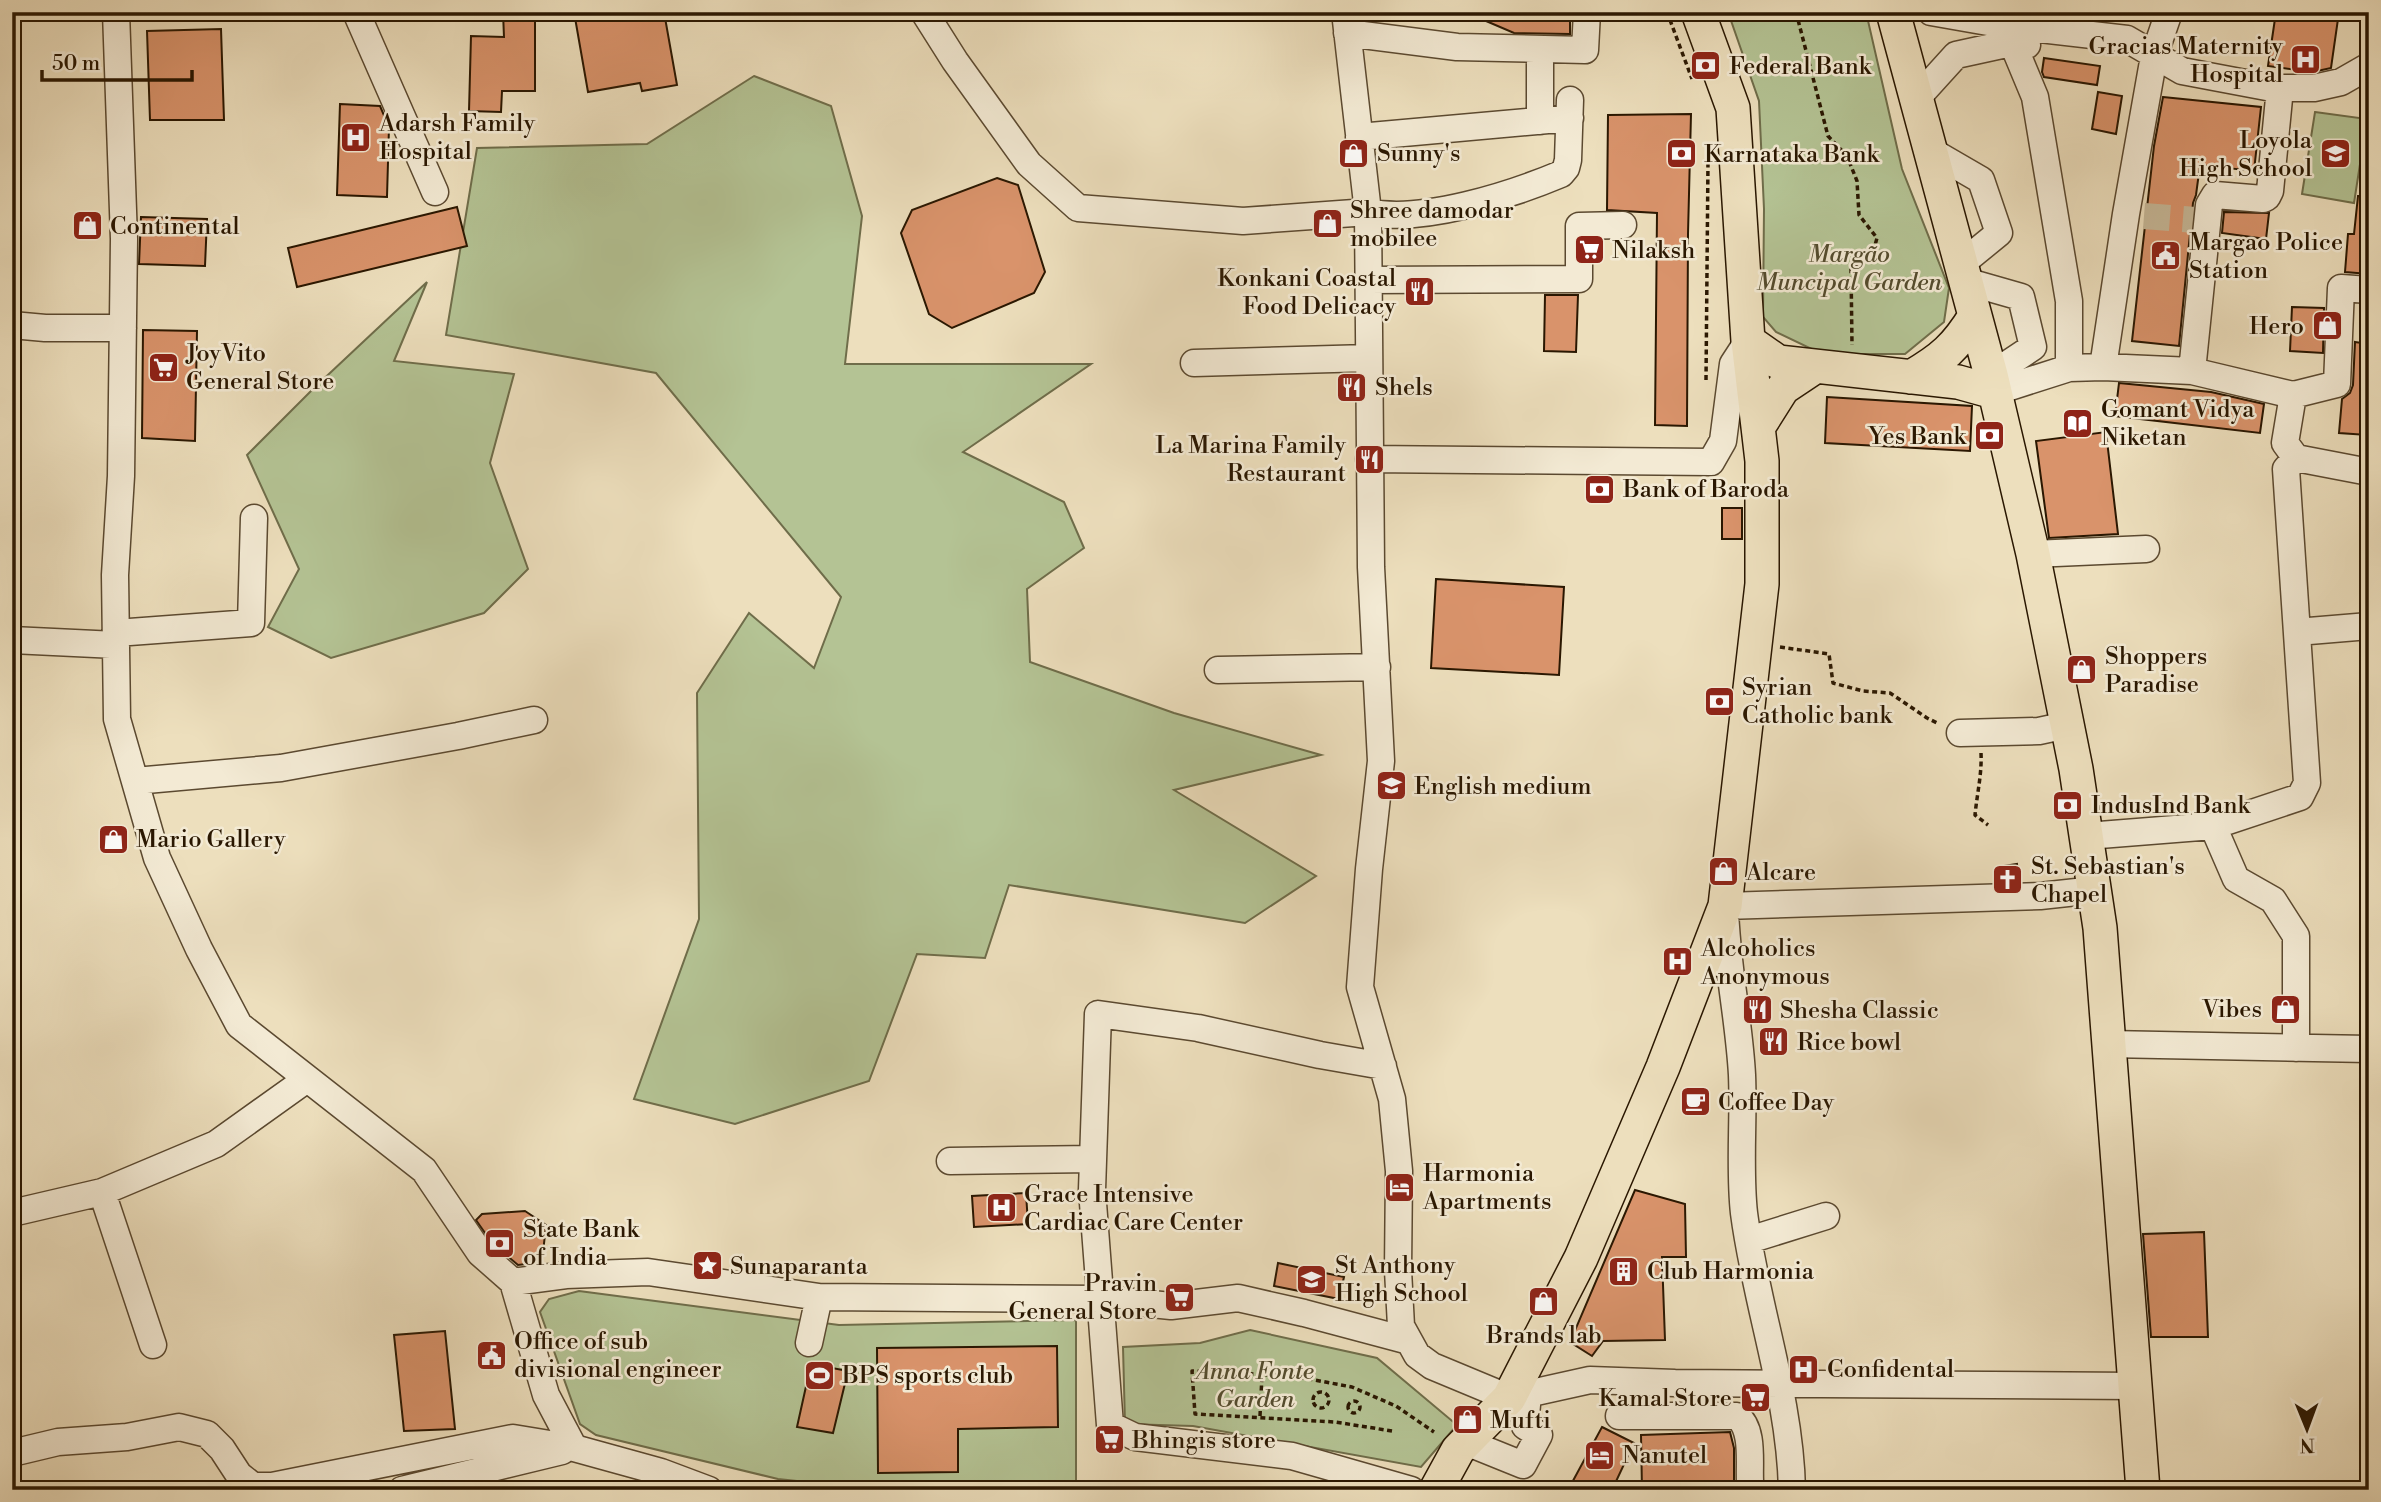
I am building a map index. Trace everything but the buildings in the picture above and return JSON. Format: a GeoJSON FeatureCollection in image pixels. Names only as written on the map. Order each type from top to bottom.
{"type":"FeatureCollection","features":[{"type":"Feature","properties":{"kind":"main road"},"geometry":{"type":"LineString","coordinates":[[1436,1490],[1458,1450],[1519,1396],[1663,1068],[1725,906],[1762,584],[1762,461],[1748,341],[1733,108],[1698,12]]}},
{"type":"Feature","properties":{"kind":"main road"},"geometry":{"type":"LineString","coordinates":[[1893,12],[1975,316],[2033,554],[2087,836],[2100,928],[2143,1490]]}},
{"type":"Feature","properties":{"kind":"main road"},"geometry":{"type":"LineString","coordinates":[[1911,377],[1931,365],[1959,341],[1975,316]]}},
{"type":"Feature","properties":{"kind":"main road"},"geometry":{"type":"LineString","coordinates":[[1748,341],[1778,362],[1813,368],[1992,384]]}},
{"type":"Feature","properties":{"kind":"main road"},"geometry":{"type":"LineString","coordinates":[[1759,426],[1783,388],[1813,368]]}},
{"type":"Feature","properties":{"kind":"street"},"geometry":{"type":"LineString","coordinates":[[116,12],[124,239],[121,476],[115,575],[117,719],[157,858],[199,949],[239,1025],[424,1170],[480,1253],[513,1282],[546,1395],[574,1448]]}},
{"type":"Feature","properties":{"kind":"street"},"geometry":{"type":"LineString","coordinates":[[356,12],[435,192]]}},
{"type":"Feature","properties":{"kind":"street"},"geometry":{"type":"LineString","coordinates":[[924,12],[955,61],[1029,164],[1079,208],[1243,221],[1368,212],[1409,215],[1506,194],[1561,174],[1568,160],[1570,109],[1540,121],[1359,137]]}},
{"type":"Feature","properties":{"kind":"street"},"geometry":{"type":"LineString","coordinates":[[1587,12],[1585,50],[1457,47],[1346,23],[1368,212],[1371,567],[1381,761],[1368,869],[1360,988],[1392,1099],[1399,1171],[1398,1270],[1401,1326],[1417,1355],[1432,1366],[1519,1396],[1590,1380],[2136,1385]]}},
{"type":"Feature","properties":{"kind":"street"},"geometry":{"type":"LineString","coordinates":[[1931,12],[2008,34],[2154,56],[2182,71],[2280,88],[2314,88],[2341,82],[2369,66]]}},
{"type":"Feature","properties":{"kind":"street"},"geometry":{"type":"LineString","coordinates":[[2103,367],[2135,215],[2154,56],[2169,12]]}},
{"type":"Feature","properties":{"kind":"street"},"geometry":{"type":"LineString","coordinates":[[1917,98],[1956,55],[2008,34]]}},
{"type":"Feature","properties":{"kind":"street"},"geometry":{"type":"LineString","coordinates":[[2008,34],[2035,97],[2070,302],[2069,369]]}},
{"type":"Feature","properties":{"kind":"street"},"geometry":{"type":"LineString","coordinates":[[1540,63],[1540,121]]}},
{"type":"Feature","properties":{"kind":"street"},"geometry":{"type":"LineString","coordinates":[[2192,371],[2201,221],[2216,195],[2263,199],[2267,197],[2270,191],[2280,88]]}},
{"type":"Feature","properties":{"kind":"street"},"geometry":{"type":"LineString","coordinates":[[1931,151],[1981,180],[1999,233],[1963,272],[2021,297],[2033,347],[1992,384]]}},
{"type":"Feature","properties":{"kind":"street"},"geometry":{"type":"LineString","coordinates":[[1368,279],[1579,279],[1579,226],[1623,225]]}},
{"type":"Feature","properties":{"kind":"street"},"geometry":{"type":"LineString","coordinates":[[1992,384],[2069,369],[2103,367],[2192,371],[2293,396],[2337,384],[2341,288],[2369,290]]}},
{"type":"Feature","properties":{"kind":"street"},"geometry":{"type":"LineString","coordinates":[[12,325],[45,328],[123,328]]}},
{"type":"Feature","properties":{"kind":"street"},"geometry":{"type":"LineString","coordinates":[[1369,459],[1711,462],[1723,441],[1733,364],[1748,341]]}},
{"type":"Feature","properties":{"kind":"street"},"geometry":{"type":"LineString","coordinates":[[1194,363],[1369,358]]}},
{"type":"Feature","properties":{"kind":"street"},"geometry":{"type":"LineString","coordinates":[[2293,396],[2285,443],[2296,458],[2369,472]]}},
{"type":"Feature","properties":{"kind":"street"},"geometry":{"type":"LineString","coordinates":[[2087,836],[2213,826],[2300,797],[2307,783],[2286,469],[2296,458]]}},
{"type":"Feature","properties":{"kind":"street"},"geometry":{"type":"LineString","coordinates":[[12,640],[116,639],[251,623],[254,518]]}},
{"type":"Feature","properties":{"kind":"street"},"geometry":{"type":"LineString","coordinates":[[2033,554],[2146,549]]}},
{"type":"Feature","properties":{"kind":"street"},"geometry":{"type":"LineString","coordinates":[[2297,632],[2369,626]]}},
{"type":"Feature","properties":{"kind":"street"},"geometry":{"type":"LineString","coordinates":[[1218,670],[1377,667]]}},
{"type":"Feature","properties":{"kind":"street"},"geometry":{"type":"LineString","coordinates":[[135,781],[281,768],[534,720]]}},
{"type":"Feature","properties":{"kind":"street"},"geometry":{"type":"LineString","coordinates":[[1970,733],[2039,731],[2067,725]]}},
{"type":"Feature","properties":{"kind":"street"},"geometry":{"type":"LineString","coordinates":[[2213,826],[2236,879],[2273,900],[2296,936],[2296,1048]]}},
{"type":"Feature","properties":{"kind":"street"},"geometry":{"type":"LineString","coordinates":[[1792,1490],[1780,1383],[1757,1284],[1744,1211],[1742,1072],[1726,938],[1725,906],[2040,896],[2095,890]]}},
{"type":"Feature","properties":{"kind":"street"},"geometry":{"type":"LineString","coordinates":[[1383,1066],[1198,1028],[1098,1014],[1092,1191],[1110,1425],[1135,1437],[1292,1456],[1411,1490]]}},
{"type":"Feature","properties":{"kind":"street"},"geometry":{"type":"LineString","coordinates":[[2108,1044],[2369,1049]]}},
{"type":"Feature","properties":{"kind":"street"},"geometry":{"type":"LineString","coordinates":[[12,1213],[103,1192],[216,1144],[307,1079]]}},
{"type":"Feature","properties":{"kind":"street"},"geometry":{"type":"LineString","coordinates":[[950,1161],[1093,1159]]}},
{"type":"Feature","properties":{"kind":"street"},"geometry":{"type":"LineString","coordinates":[[103,1192],[153,1345]]}},
{"type":"Feature","properties":{"kind":"street"},"geometry":{"type":"LineString","coordinates":[[1749,1240],[1826,1216]]}},
{"type":"Feature","properties":{"kind":"street"},"geometry":{"type":"LineString","coordinates":[[513,1282],[566,1275],[648,1272],[819,1297],[1102,1299],[1171,1306],[1238,1298],[1409,1341]]}},
{"type":"Feature","properties":{"kind":"street"},"geometry":{"type":"LineString","coordinates":[[809,1343],[819,1297]]}},
{"type":"Feature","properties":{"kind":"street"},"geometry":{"type":"LineString","coordinates":[[1639,1382],[1629,1416],[1737,1416],[1743,1421],[1747,1429],[1750,1481]]}},
{"type":"Feature","properties":{"kind":"street"},"geometry":{"type":"LineString","coordinates":[[1690,1383],[1691,1416]]}},
{"type":"Feature","properties":{"kind":"street"},"geometry":{"type":"LineString","coordinates":[[1725,1383],[1725,1416]]}},
{"type":"Feature","properties":{"kind":"street"},"geometry":{"type":"LineString","coordinates":[[1466,1442],[1523,1465],[1539,1435],[1525,1426],[1519,1396]]}},
{"type":"Feature","properties":{"kind":"street"},"geometry":{"type":"LineString","coordinates":[[12,1452],[58,1442],[127,1437],[179,1427],[207,1434],[222,1449],[239,1475],[253,1486],[272,1486],[513,1438],[574,1448],[661,1472],[709,1490]]}},
{"type":"Feature","properties":{"kind":"street"},"geometry":{"type":"LineString","coordinates":[[402,1490],[498,1478],[574,1448]]}},
{"type":"Feature","properties":{"kind":"path"},"geometry":{"type":"LineString","coordinates":[[1667,12],[1697,90]]}},
{"type":"Feature","properties":{"kind":"path"},"geometry":{"type":"LineString","coordinates":[[1796,12],[1828,136],[1847,156],[1857,181],[1859,215],[1877,237],[1872,256],[1851,268],[1853,372]]}},
{"type":"Feature","properties":{"kind":"path"},"geometry":{"type":"LineString","coordinates":[[1706,380],[1708,156]]}},
{"type":"Feature","properties":{"kind":"path"},"geometry":{"type":"LineString","coordinates":[[1756,643],[1829,654],[1833,683],[1863,691],[1890,693],[1927,718],[1970,733],[1981,770],[1975,815],[1988,825]]}},
{"type":"Feature","properties":{"kind":"path"},"geometry":{"type":"LineString","coordinates":[[1392,1431],[1350,1424],[1260,1416],[1195,1414],[1192,1371],[1293,1376],[1359,1390],[1396,1406],[1434,1432]]}},
{"type":"Feature","properties":{"kind":"path"},"geometry":{"type":"LineString","coordinates":[[1260,1416],[1262,1375]]}},
{"type":"Feature","properties":{"kind":"path"},"geometry":{"type":"LineString","coordinates":[[1323,1392],[1325,1382]]}},
{"type":"Feature","properties":{"kind":"path"},"geometry":{"type":"LineString","coordinates":[[1356,1401],[1359,1390]]}},
{"type":"Feature","properties":{"kind":"path"},"geometry":{"type":"LineString","coordinates":[[1323,1392],[1328,1395],[1329,1403],[1321,1409],[1316,1407],[1313,1399],[1323,1392]]}},
{"type":"Feature","properties":{"kind":"path"},"geometry":{"type":"LineString","coordinates":[[1353,1413],[1348,1410],[1348,1406],[1350,1402],[1356,1401]]}},
{"type":"Feature","properties":{"kind":"path"},"geometry":{"type":"LineString","coordinates":[[1353,1413],[1361,1407],[1356,1401]]}},
{"type":"Feature","properties":{"kind":"path"},"geometry":{"type":"LineString","coordinates":[[1350,1424],[1353,1413]]}},
{"type":"Feature","properties":{"kind":"green space","name":"Margão Muncipal Garden"},"geometry":{"type":"Polygon","coordinates":[[[1728,12],[1866,12],[1902,169],[1949,288],[1944,322],[1905,354],[1822,354],[1776,332],[1763,317],[1764,209],[1759,101],[1728,12]]]}},
{"type":"Feature","properties":{"kind":"green space"},"geometry":{"type":"Polygon","coordinates":[[[754,76],[831,106],[862,216],[845,364],[1091,364],[963,452],[1064,502],[1084,548],[1027,589],[1030,662],[1174,713],[1321,755],[1174,790],[1316,876],[1245,923],[1009,885],[985,958],[917,954],[869,1081],[735,1124],[634,1099],[699,919],[697,693],[749,613],[814,668],[841,597],[656,373],[446,335],[477,148],[647,144],[754,76]]]}},
{"type":"Feature","properties":{"kind":"green space"},"geometry":{"type":"Polygon","coordinates":[[[2315,112],[2367,119],[2354,203],[2302,194],[2315,112]]]}},
{"type":"Feature","properties":{"kind":"green space"},"geometry":{"type":"Polygon","coordinates":[[[427,282],[394,361],[514,374],[490,463],[528,569],[484,613],[331,658],[268,627],[299,569],[247,455],[427,282]]]}},
{"type":"Feature","properties":{"kind":"green space","name":"BPS sports club"},"geometry":{"type":"Polygon","coordinates":[[[579,1291],[839,1325],[1076,1320],[1076,1486],[882,1490],[778,1479],[596,1435],[580,1424],[540,1312],[549,1299],[579,1291]]]}},
{"type":"Feature","properties":{"kind":"green space","name":"Anna Fonte Garden"},"geometry":{"type":"Polygon","coordinates":[[[1250,1330],[1377,1358],[1457,1425],[1421,1467],[1193,1426],[1125,1424],[1123,1347],[1200,1343],[1250,1330]]]}},
{"type":"Feature","properties":{"kind":"tunnel"},"geometry":{"type":"LineString","coordinates":[[2144,216],[2195,220]]}},
{"type":"Feature","properties":{"kind":"place","name":"Gracias Maternity Hospital"},"geometry":{"type":"Point","coordinates":[2306,60]}},
{"type":"Feature","properties":{"kind":"place","name":"Federal Bank"},"geometry":{"type":"Point","coordinates":[1706,66]}},
{"type":"Feature","properties":{"kind":"place","name":"Adarsh Family Hospital"},"geometry":{"type":"Point","coordinates":[356,137]}},
{"type":"Feature","properties":{"kind":"place","name":"Sunny's"},"geometry":{"type":"Point","coordinates":[1354,153]}},
{"type":"Feature","properties":{"kind":"place","name":"Karnataka Bank"},"geometry":{"type":"Point","coordinates":[1681,154]}},
{"type":"Feature","properties":{"kind":"place","name":"Loyola High School"},"geometry":{"type":"Point","coordinates":[2335,154]}},
{"type":"Feature","properties":{"kind":"place","name":"Shree damodar mobilee"},"geometry":{"type":"Point","coordinates":[1327,224]}},
{"type":"Feature","properties":{"kind":"place","name":"Continental"},"geometry":{"type":"Point","coordinates":[87,226]}},
{"type":"Feature","properties":{"kind":"place","name":"Nilaksh"},"geometry":{"type":"Point","coordinates":[1589,250]}},
{"type":"Feature","properties":{"kind":"place","name":"Margao Police Station"},"geometry":{"type":"Point","coordinates":[2166,256]}},
{"type":"Feature","properties":{"kind":"place","name":"Konkani Coastal Food Delicacy"},"geometry":{"type":"Point","coordinates":[1419,292]}},
{"type":"Feature","properties":{"kind":"place","name":"Hero"},"geometry":{"type":"Point","coordinates":[2327,326]}},
{"type":"Feature","properties":{"kind":"place","name":"JoyVito General Store"},"geometry":{"type":"Point","coordinates":[163,367]}},
{"type":"Feature","properties":{"kind":"place","name":"Shels"},"geometry":{"type":"Point","coordinates":[1352,387]}},
{"type":"Feature","properties":{"kind":"place","name":"Gomant Vidya Niketan"},"geometry":{"type":"Point","coordinates":[2078,423]}},
{"type":"Feature","properties":{"kind":"place","name":"Yes Bank"},"geometry":{"type":"Point","coordinates":[1989,436]}},
{"type":"Feature","properties":{"kind":"place","name":"La Marina Family Restaurant"},"geometry":{"type":"Point","coordinates":[1369,459]}},
{"type":"Feature","properties":{"kind":"place","name":"Bank of Baroda"},"geometry":{"type":"Point","coordinates":[1600,489]}},
{"type":"Feature","properties":{"kind":"place","name":"Shoppers Paradise"},"geometry":{"type":"Point","coordinates":[2082,670]}},
{"type":"Feature","properties":{"kind":"place","name":"Syrian Catholic bank"},"geometry":{"type":"Point","coordinates":[1719,701]}},
{"type":"Feature","properties":{"kind":"place","name":"English medium"},"geometry":{"type":"Point","coordinates":[1391,786]}},
{"type":"Feature","properties":{"kind":"place","name":"IndusInd Bank"},"geometry":{"type":"Point","coordinates":[2068,805]}},
{"type":"Feature","properties":{"kind":"place","name":"Mario Gallery"},"geometry":{"type":"Point","coordinates":[113,839]}},
{"type":"Feature","properties":{"kind":"place","name":"Alcare"},"geometry":{"type":"Point","coordinates":[1723,872]}},
{"type":"Feature","properties":{"kind":"place","name":"St. Sebastian's Chapel"},"geometry":{"type":"Point","coordinates":[2008,880]}},
{"type":"Feature","properties":{"kind":"place","name":"Alcoholics Anonymous"},"geometry":{"type":"Point","coordinates":[1678,962]}},
{"type":"Feature","properties":{"kind":"place","name":"Vibes"},"geometry":{"type":"Point","coordinates":[2285,1009]}},
{"type":"Feature","properties":{"kind":"place","name":"Shesha Classic"},"geometry":{"type":"Point","coordinates":[1757,1010]}},
{"type":"Feature","properties":{"kind":"place","name":"Rice bowl"},"geometry":{"type":"Point","coordinates":[1774,1042]}},
{"type":"Feature","properties":{"kind":"place","name":"Coffee Day"},"geometry":{"type":"Point","coordinates":[1695,1102]}},
{"type":"Feature","properties":{"kind":"place","name":"Harmonia Apartments"},"geometry":{"type":"Point","coordinates":[1400,1187]}},
{"type":"Feature","properties":{"kind":"place","name":"Grace Intensive Cardiac Care Center"},"geometry":{"type":"Point","coordinates":[1001,1208]}},
{"type":"Feature","properties":{"kind":"place","name":"State Bank of India"},"geometry":{"type":"Point","coordinates":[500,1243]}},
{"type":"Feature","properties":{"kind":"place","name":"Sunaparanta"},"geometry":{"type":"Point","coordinates":[707,1266]}},
{"type":"Feature","properties":{"kind":"place","name":"Club Harmonia"},"geometry":{"type":"Point","coordinates":[1624,1271]}},
{"type":"Feature","properties":{"kind":"place","name":"St Anthony High School"},"geometry":{"type":"Point","coordinates":[1312,1279]}},
{"type":"Feature","properties":{"kind":"place","name":"Pravin General Store"},"geometry":{"type":"Point","coordinates":[1180,1297]}},
{"type":"Feature","properties":{"kind":"place","name":"Brands lab"},"geometry":{"type":"Point","coordinates":[1544,1301]}},
{"type":"Feature","properties":{"kind":"place","name":"Office of sub divisional engineer"},"geometry":{"type":"Point","coordinates":[491,1355]}},
{"type":"Feature","properties":{"kind":"place","name":"Confidental"},"geometry":{"type":"Point","coordinates":[1804,1369]}},
{"type":"Feature","properties":{"kind":"place","name":"BPS sports club"},"geometry":{"type":"Point","coordinates":[819,1375]}},
{"type":"Feature","properties":{"kind":"place","name":"Kamal Store"},"geometry":{"type":"Point","coordinates":[1755,1398]}},
{"type":"Feature","properties":{"kind":"place","name":"Mufti"},"geometry":{"type":"Point","coordinates":[1467,1420]}},
{"type":"Feature","properties":{"kind":"place","name":"Bhingis store"},"geometry":{"type":"Point","coordinates":[1109,1440]}},
{"type":"Feature","properties":{"kind":"place","name":"Nanutel"},"geometry":{"type":"Point","coordinates":[1599,1455]}}]}
